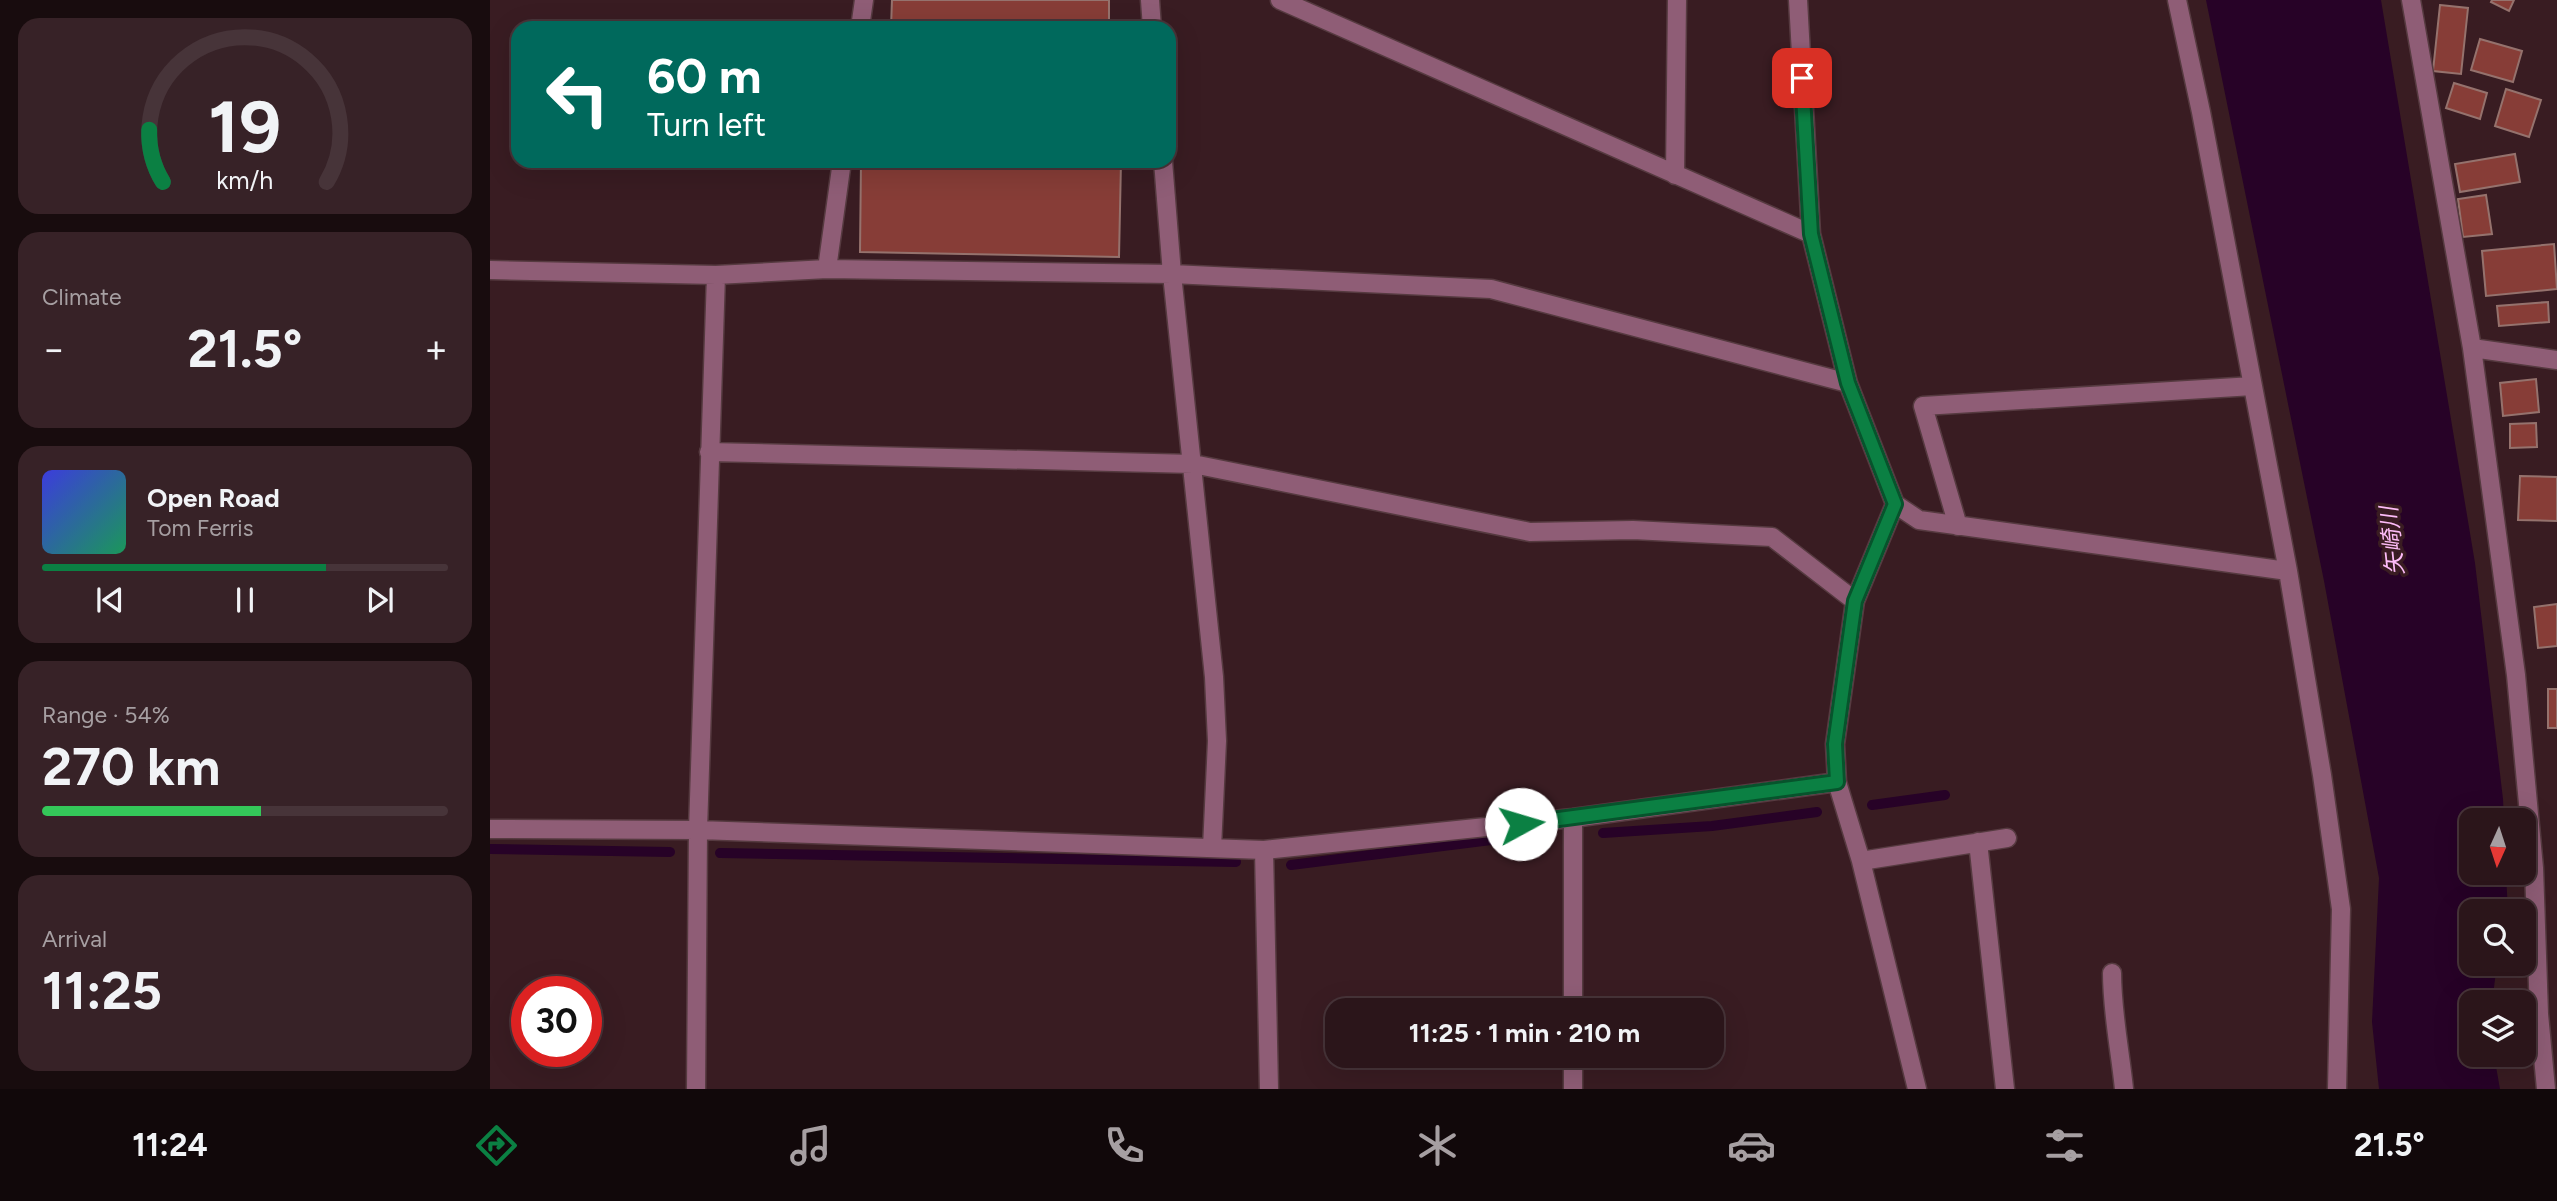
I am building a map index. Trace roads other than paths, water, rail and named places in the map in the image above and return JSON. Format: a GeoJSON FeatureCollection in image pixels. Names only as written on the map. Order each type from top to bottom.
{"type":"FeatureCollection","features":[{"type":"Feature","properties":{"kind":"street"},"geometry":{"type":"LineString","coordinates":[[861,21],[864,0]]}},
{"type":"Feature","properties":{"kind":"street"},"geometry":{"type":"LineString","coordinates":[[1150,0],[1152,21]]}},
{"type":"Feature","properties":{"kind":"street"},"geometry":{"type":"LineString","coordinates":[[1280,0],[1811,234]]}},
{"type":"Feature","properties":{"kind":"street"},"geometry":{"type":"LineString","coordinates":[[1675,175],[1677,0]]}},
{"type":"Feature","properties":{"kind":"street"},"geometry":{"type":"LineString","coordinates":[[1798,0],[1811,234],[1848,383],[1895,504],[1919,520],[2288,571]]}},
{"type":"Feature","properties":{"kind":"street"},"geometry":{"type":"LineString","coordinates":[[2177,0],[2201,112],[2288,571],[2341,909],[2337,1089]]}},
{"type":"Feature","properties":{"kind":"street"},"geometry":{"type":"LineString","coordinates":[[2411,0],[2472,348],[2518,688],[2534,868],[2539,1014],[2546,1089]]}},
{"type":"Feature","properties":{"kind":"street"},"geometry":{"type":"LineString","coordinates":[[827,269],[841,168]]}},
{"type":"Feature","properties":{"kind":"street"},"geometry":{"type":"LineString","coordinates":[[1164,168],[1214,677],[1217,741],[1212,848]]}},
{"type":"Feature","properties":{"kind":"street"},"geometry":{"type":"LineString","coordinates":[[490,270],[716,275],[827,269],[1172,274],[1491,289],[1848,383]]}},
{"type":"Feature","properties":{"kind":"street"},"geometry":{"type":"LineString","coordinates":[[696,1089],[698,830],[716,275]]}},
{"type":"Feature","properties":{"kind":"street"},"geometry":{"type":"LineString","coordinates":[[2472,348],[2557,360]]}},
{"type":"Feature","properties":{"kind":"street"},"geometry":{"type":"LineString","coordinates":[[1958,526],[1923,406],[2253,386]]}},
{"type":"Feature","properties":{"kind":"street"},"geometry":{"type":"LineString","coordinates":[[709,452],[1193,464],[1530,532],[1633,530],[1772,537],[1855,601]]}},
{"type":"Feature","properties":{"kind":"street"},"geometry":{"type":"LineString","coordinates":[[1895,504],[1855,601],[1835,744],[1837,782],[1861,862],[1917,1089]]}},
{"type":"Feature","properties":{"kind":"street"},"geometry":{"type":"LineString","coordinates":[[490,829],[698,830],[1264,850],[1573,818],[1837,782]]}},
{"type":"Feature","properties":{"kind":"street"},"geometry":{"type":"LineString","coordinates":[[1573,818],[1573,998]]}},
{"type":"Feature","properties":{"kind":"street"},"geometry":{"type":"LineString","coordinates":[[1861,862],[2007,838]]}},
{"type":"Feature","properties":{"kind":"street"},"geometry":{"type":"LineString","coordinates":[[1978,842],[2005,1089]]}},
{"type":"Feature","properties":{"kind":"street"},"geometry":{"type":"LineString","coordinates":[[1264,850],[1269,1089]]}},
{"type":"Feature","properties":{"kind":"street"},"geometry":{"type":"LineString","coordinates":[[2112,972],[2112,1006],[2124,1089]]}},
{"type":"Feature","properties":{"kind":"street"},"geometry":{"type":"LineString","coordinates":[[1573,1068],[1573,1089]]}},
{"type":"Feature","properties":{"kind":"water","name":"矢崎川"},"geometry":{"type":"Polygon","coordinates":[[[2206,0],[2381,0],[2475,563],[2503,799],[2503,808],[2459,808],[2459,886],[2507,886],[2507,899],[2459,899],[2459,976],[2495,976],[2494,990],[2459,990],[2459,1067],[2496,1067],[2500,1089],[2379,1089],[2372,1022],[2379,878],[2324,581],[2206,0]]]}},
{"type":"Feature","properties":{"kind":"waterway"},"geometry":{"type":"LineString","coordinates":[[1872,805],[1945,795]]}},
{"type":"Feature","properties":{"kind":"waterway"},"geometry":{"type":"LineString","coordinates":[[1603,833],[1712,826],[1817,812]]}},
{"type":"Feature","properties":{"kind":"waterway"},"geometry":{"type":"LineString","coordinates":[[1291,865],[1543,836]]}},
{"type":"Feature","properties":{"kind":"waterway"},"geometry":{"type":"LineString","coordinates":[[490,849],[670,852]]}},
{"type":"Feature","properties":{"kind":"waterway"},"geometry":{"type":"LineString","coordinates":[[720,853],[1236,862]]}}]}
